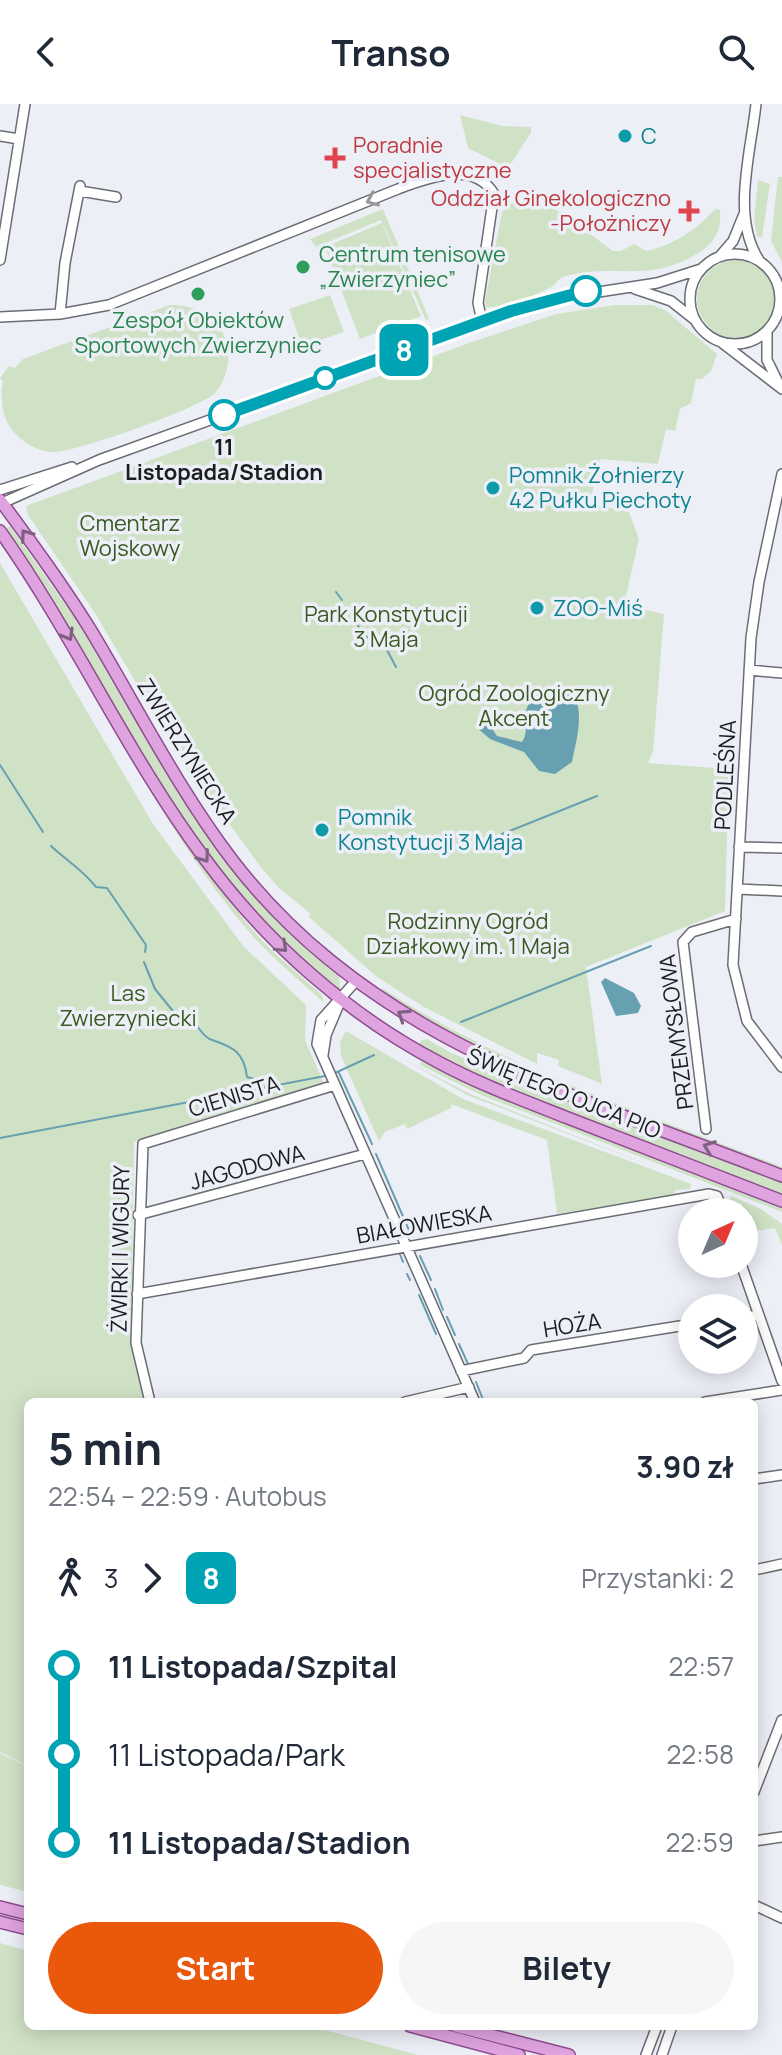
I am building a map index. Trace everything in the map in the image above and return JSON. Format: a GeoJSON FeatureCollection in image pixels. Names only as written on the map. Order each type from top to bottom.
{"type":"FeatureCollection","features":[{"type":"Feature","properties":{"kind":"main road","name":"ZWIERZYNIECKA"},"geometry":{"type":"LineString","coordinates":[[1,499],[68,595],[219,843],[282,917],[355,982]]}},
{"type":"Feature","properties":{"kind":"main road","name":"ZWIERZYNIECKA"},"geometry":{"type":"LineString","coordinates":[[0,531],[47,599],[157,787],[204,859],[271,938],[342,999]]}},
{"type":"Feature","properties":{"kind":"main road","name":"ŚWIĘTEGO OJCA PIO"},"geometry":{"type":"LineString","coordinates":[[355,982],[429,1031],[497,1064],[782,1176]]}},
{"type":"Feature","properties":{"kind":"main road","name":"ŚWIĘTEGO OJCA PIO"},"geometry":{"type":"LineString","coordinates":[[342,999],[415,1049],[474,1080],[782,1201]]}},
{"type":"Feature","properties":{"kind":"main road"},"geometry":{"type":"LineString","coordinates":[[415,1049],[416,1036],[429,1031]]}},
{"type":"Feature","properties":{"kind":"main road"},"geometry":{"type":"LineString","coordinates":[[0,1907],[24,1913]]}},
{"type":"Feature","properties":{"kind":"main road"},"geometry":{"type":"LineString","coordinates":[[0,1922],[24,1928]]}},
{"type":"Feature","properties":{"kind":"main road"},"geometry":{"type":"LineString","coordinates":[[425,2030],[519,2055]]}},
{"type":"Feature","properties":{"kind":"main road"},"geometry":{"type":"LineString","coordinates":[[471,2030],[569,2055]]}},
{"type":"Feature","properties":{"kind":"street"},"geometry":{"type":"LineString","coordinates":[[0,260],[25,104]]}},
{"type":"Feature","properties":{"kind":"street"},"geometry":{"type":"LineString","coordinates":[[1,499],[99,460],[482,321],[556,297],[628,288],[677,278],[701,269],[719,257],[733,241],[744,214],[756,104]]}},
{"type":"Feature","properties":{"kind":"street"},"geometry":{"type":"LineString","coordinates":[[0,136],[19,139]]}},
{"type":"Feature","properties":{"kind":"street"},"geometry":{"type":"LineString","coordinates":[[0,317],[60,314],[109,305],[436,176],[473,177],[488,185],[494,194],[478,303],[482,321]]}},
{"type":"Feature","properties":{"kind":"street"},"geometry":{"type":"LineString","coordinates":[[60,314],[65,263],[80,189],[116,197]]}},
{"type":"Feature","properties":{"kind":"street"},"geometry":{"type":"LineString","coordinates":[[721,342],[740,344],[767,331],[778,319],[778,281],[749,242],[744,214]]}},
{"type":"Feature","properties":{"kind":"street"},"geometry":{"type":"LineString","coordinates":[[719,257],[741,254],[761,262]]}},
{"type":"Feature","properties":{"kind":"street"},"geometry":{"type":"LineString","coordinates":[[695,320],[690,294],[701,269]]}},
{"type":"Feature","properties":{"kind":"street"},"geometry":{"type":"LineString","coordinates":[[628,288],[655,293],[695,320],[706,334],[782,389]]}},
{"type":"Feature","properties":{"kind":"street"},"geometry":{"type":"LineString","coordinates":[[767,331],[767,360],[782,389]]}},
{"type":"Feature","properties":{"kind":"street","name":"PODLEŚNA"},"geometry":{"type":"LineString","coordinates":[[782,474],[754,616],[733,965],[741,1005],[758,1040],[782,1067]]}},
{"type":"Feature","properties":{"kind":"street"},"geometry":{"type":"LineString","coordinates":[[768,540],[782,541]]}},
{"type":"Feature","properties":{"kind":"street"},"geometry":{"type":"LineString","coordinates":[[749,670],[782,673]]}},
{"type":"Feature","properties":{"kind":"street"},"geometry":{"type":"LineString","coordinates":[[739,847],[782,848]]}},
{"type":"Feature","properties":{"kind":"street"},"geometry":{"type":"LineString","coordinates":[[738,889],[782,891]]}},
{"type":"Feature","properties":{"kind":"street","name":"PRZEMYSŁOWA"},"geometry":{"type":"LineString","coordinates":[[706,1129],[683,942],[692,932],[736,919]]}},
{"type":"Feature","properties":{"kind":"street"},"geometry":{"type":"LineString","coordinates":[[355,982],[342,999],[328,1009],[318,1028],[317,1044],[473,1398]]}},
{"type":"Feature","properties":{"kind":"street","name":"CIENISTA"},"geometry":{"type":"LineString","coordinates":[[143,1144],[334,1083]]}},
{"type":"Feature","properties":{"kind":"street","name":"ŻWIRKI I WIGURY"},"geometry":{"type":"LineString","coordinates":[[143,1144],[138,1215],[136,1343],[149,1398]]}},
{"type":"Feature","properties":{"kind":"street","name":"JAGODOWA"},"geometry":{"type":"LineString","coordinates":[[138,1215],[365,1154]]}},
{"type":"Feature","properties":{"kind":"street","name":"BIAŁOWIESKA"},"geometry":{"type":"LineString","coordinates":[[691,1198],[718,1198]]}},
{"type":"Feature","properties":{"kind":"street","name":"BIAŁOWIESKA"},"geometry":{"type":"LineString","coordinates":[[137,1294],[678,1199]]}},
{"type":"Feature","properties":{"kind":"street"},"geometry":{"type":"LineString","coordinates":[[746,1278],[782,1381]]}},
{"type":"Feature","properties":{"kind":"street","name":"HOŻA"},"geometry":{"type":"LineString","coordinates":[[461,1371],[524,1358],[531,1350],[678,1326]]}},
{"type":"Feature","properties":{"kind":"street"},"geometry":{"type":"LineString","coordinates":[[422,1398],[469,1387]]}},
{"type":"Feature","properties":{"kind":"street"},"geometry":{"type":"LineString","coordinates":[[731,1398],[782,1390]]}},
{"type":"Feature","properties":{"kind":"street"},"geometry":{"type":"LineString","coordinates":[[758,1478],[782,1475]]}},
{"type":"Feature","properties":{"kind":"street"},"geometry":{"type":"LineString","coordinates":[[758,1569],[782,1564]]}},
{"type":"Feature","properties":{"kind":"street"},"geometry":{"type":"LineString","coordinates":[[758,1782],[782,1720]]}},
{"type":"Feature","properties":{"kind":"street"},"geometry":{"type":"LineString","coordinates":[[758,1840],[782,1837]]}},
{"type":"Feature","properties":{"kind":"street"},"geometry":{"type":"LineString","coordinates":[[758,1907],[782,1918]]}},
{"type":"Feature","properties":{"kind":"street"},"geometry":{"type":"LineString","coordinates":[[646,2055],[655,2030]]}},
{"type":"Feature","properties":{"kind":"street"},"geometry":{"type":"LineString","coordinates":[[662,2055],[670,2030]]}},
{"type":"Feature","properties":{"kind":"street"},"geometry":{"type":"LineString","coordinates":[[651,2039],[656,2046],[665,2044]]}},
{"type":"Feature","properties":{"kind":"green space"},"geometry":{"type":"Polygon","coordinates":[[[460,115],[502,126],[531,127],[531,133],[510,165],[504,166],[468,148],[460,115]]]}},
{"type":"Feature","properties":{"kind":"green space"},"geometry":{"type":"Polygon","coordinates":[[[778,177],[782,177],[782,262],[771,241],[778,177]]]}},
{"type":"Feature","properties":{"kind":"green space"},"geometry":{"type":"Polygon","coordinates":[[[758,180],[770,184],[762,237],[757,237],[754,218],[758,180]]]}},
{"type":"Feature","properties":{"kind":"green space"},"geometry":{"type":"Polygon","coordinates":[[[517,198],[530,199],[556,210],[613,251],[621,251],[634,244],[646,251],[675,241],[693,230],[715,209],[720,210],[720,225],[707,246],[677,264],[644,271],[597,271],[563,277],[551,287],[527,298],[486,307],[502,212],[517,198]]]}},
{"type":"Feature","properties":{"kind":"green space"},"geometry":{"type":"Polygon","coordinates":[[[383,209],[429,319],[426,320],[381,220],[316,247],[310,239],[383,209]]]}},
{"type":"Feature","properties":{"kind":"green space"},"geometry":{"type":"Polygon","coordinates":[[[382,223],[421,316],[360,339],[325,247],[382,223]]]}},
{"type":"Feature","properties":{"kind":"green space"},"geometry":{"type":"Polygon","coordinates":[[[736,260],[751,263],[763,272],[772,284],[775,299],[772,314],[763,326],[751,335],[736,338],[721,335],[709,326],[700,314],[697,299],[700,284],[709,272],[721,263],[736,260]]]}},
{"type":"Feature","properties":{"kind":"green space"},"geometry":{"type":"Polygon","coordinates":[[[330,295],[344,332],[302,346],[289,309],[330,295]]]}},
{"type":"Feature","properties":{"kind":"green space"},"geometry":{"type":"Polygon","coordinates":[[[170,305],[202,312],[220,328],[228,358],[226,373],[215,393],[162,419],[62,451],[50,452],[34,447],[14,432],[5,418],[1,392],[3,382],[0,378],[9,366],[15,368],[23,359],[170,305]]]}},
{"type":"Feature","properties":{"kind":"green space","name":"Park Konstytucji 3 Maja"},"geometry":{"type":"Polygon","coordinates":[[[615,305],[652,305],[665,310],[717,354],[711,371],[702,379],[696,379],[691,403],[680,409],[675,431],[666,429],[658,464],[600,459],[590,503],[629,512],[639,539],[624,605],[664,614],[653,752],[648,763],[729,769],[725,911],[586,967],[602,1084],[558,1066],[559,1060],[537,1053],[537,1064],[424,1007],[377,977],[278,887],[203,788],[196,784],[95,613],[28,515],[26,506],[469,343],[556,314],[615,305]]]}},
{"type":"Feature","properties":{"kind":"green space"},"geometry":{"type":"Polygon","coordinates":[[[10,526],[89,638],[219,852],[286,928],[339,975],[340,989],[320,977],[255,914],[214,863],[177,810],[41,583],[5,529],[10,526]]]}},
{"type":"Feature","properties":{"kind":"green space","name":"Las Zwierzyniecki"},"geometry":{"type":"Polygon","coordinates":[[[0,563],[153,824],[244,947],[306,1005],[305,1040],[325,1086],[134,1142],[131,1340],[143,1398],[24,1398],[24,1764],[0,1752],[0,563]]]}},
{"type":"Feature","properties":{"kind":"green space"},"geometry":{"type":"Polygon","coordinates":[[[89,679],[168,812],[211,875],[258,936],[322,995],[324,1003],[258,942],[225,903],[142,778],[86,681],[89,679]]]}},
{"type":"Feature","properties":{"kind":"green space"},"geometry":{"type":"Polygon","coordinates":[[[382,988],[477,1042],[527,1066],[782,1167],[782,1171],[483,1053],[379,993],[382,988]]]}},
{"type":"Feature","properties":{"kind":"green space"},"geometry":{"type":"Polygon","coordinates":[[[346,1031],[463,1099],[691,1184],[690,1189],[675,1190],[676,1195],[557,1214],[547,1140],[451,1104],[451,1108],[407,1129],[405,1124],[385,1132],[379,1141],[341,1056],[340,1042],[346,1031]]]}},
{"type":"Feature","properties":{"kind":"green space"},"geometry":{"type":"Polygon","coordinates":[[[427,1039],[451,1053],[782,1181],[782,1196],[465,1071],[419,1047],[420,1041],[427,1039]]]}},
{"type":"Feature","properties":{"kind":"green space"},"geometry":{"type":"Polygon","coordinates":[[[401,1058],[468,1093],[664,1171],[467,1095],[401,1058]]]}},
{"type":"Feature","properties":{"kind":"green space"},"geometry":{"type":"Polygon","coordinates":[[[421,1061],[534,1110],[782,1207],[782,1212],[758,1203],[758,1198],[746,1198],[481,1095],[420,1065],[421,1061]]]}},
{"type":"Feature","properties":{"kind":"green space"},"geometry":{"type":"Polygon","coordinates":[[[758,1208],[782,1224],[782,1245],[775,1228],[758,1231],[758,1208]]]}},
{"type":"Feature","properties":{"kind":"green space"},"geometry":{"type":"Polygon","coordinates":[[[0,1753],[24,1765],[24,1891],[0,1885],[0,1753]]]}},
{"type":"Feature","properties":{"kind":"green space"},"geometry":{"type":"Polygon","coordinates":[[[0,1943],[24,1950],[24,2030],[325,2030],[418,2055],[0,2055],[0,1943]]]}},
{"type":"Feature","properties":{"kind":"water"},"geometry":{"type":"Polygon","coordinates":[[[571,692],[576,699],[579,726],[572,762],[555,774],[539,771],[524,752],[490,739],[476,727],[477,721],[489,717],[495,722],[493,730],[497,736],[522,742],[526,732],[526,711],[531,701],[571,692]]]}},
{"type":"Feature","properties":{"kind":"water"},"geometry":{"type":"Polygon","coordinates":[[[605,978],[634,993],[641,1006],[638,1013],[616,1016],[601,982],[605,978]]]}},
{"type":"Feature","properties":{"kind":"waterway"},"geometry":{"type":"LineString","coordinates":[[336,592],[342,600]]}},
{"type":"Feature","properties":{"kind":"waterway"},"geometry":{"type":"LineString","coordinates":[[351,611],[362,634],[387,650],[396,667]]}},
{"type":"Feature","properties":{"kind":"waterway"},"geometry":{"type":"LineString","coordinates":[[0,765],[43,832]]}},
{"type":"Feature","properties":{"kind":"waterway"},"geometry":{"type":"LineString","coordinates":[[502,834],[597,796]]}},
{"type":"Feature","properties":{"kind":"waterway"},"geometry":{"type":"LineString","coordinates":[[51,846],[96,887],[107,888],[146,945],[145,952]]}},
{"type":"Feature","properties":{"kind":"waterway"},"geometry":{"type":"LineString","coordinates":[[461,1022],[651,946]]}},
{"type":"Feature","properties":{"kind":"waterway"},"geometry":{"type":"LineString","coordinates":[[144,962],[155,989],[177,1016]]}},
{"type":"Feature","properties":{"kind":"waterway"},"geometry":{"type":"LineString","coordinates":[[184,1018],[193,1022],[208,1038],[236,1052],[247,1077],[266,1082],[268,1087]]}},
{"type":"Feature","properties":{"kind":"waterway"},"geometry":{"type":"LineString","coordinates":[[335,1073],[374,1055]]}},
{"type":"Feature","properties":{"kind":"waterway"},"geometry":{"type":"LineString","coordinates":[[339,1073],[372,1144]]}},
{"type":"Feature","properties":{"kind":"waterway"},"geometry":{"type":"LineString","coordinates":[[0,1138],[325,1076]]}},
{"type":"Feature","properties":{"kind":"waterway"},"geometry":{"type":"LineString","coordinates":[[376,1154],[411,1235]]}},
{"type":"Feature","properties":{"kind":"waterway"},"geometry":{"type":"LineString","coordinates":[[399,1252],[403,1262]]}},
{"type":"Feature","properties":{"kind":"waterway"},"geometry":{"type":"LineString","coordinates":[[420,1256],[431,1280]]}},
{"type":"Feature","properties":{"kind":"waterway"},"geometry":{"type":"LineString","coordinates":[[407,1274],[410,1280]]}},
{"type":"Feature","properties":{"kind":"waterway"},"geometry":{"type":"LineString","coordinates":[[435,1289],[443,1310]]}},
{"type":"Feature","properties":{"kind":"waterway"},"geometry":{"type":"LineString","coordinates":[[419,1295],[436,1334]]}},
{"type":"Feature","properties":{"kind":"waterway"},"geometry":{"type":"LineString","coordinates":[[447,1317],[455,1335]]}},
{"type":"Feature","properties":{"kind":"waterway"},"geometry":{"type":"LineString","coordinates":[[459,1344],[468,1364]]}},
{"type":"Feature","properties":{"kind":"waterway"},"geometry":{"type":"LineString","coordinates":[[476,1382],[482,1398]]}},
{"type":"Feature","properties":{"kind":"bus line","name":"8"},"geometry":{"type":"LineString","coordinates":[[224,415],[540,301],[586,291]]}},
{"type":"Feature","properties":{"kind":"place","name":"C"},"geometry":{"type":"Point","coordinates":[625,136]}},
{"type":"Feature","properties":{"kind":"place","name":"Poradnie specjalistyczne"},"geometry":{"type":"Point","coordinates":[335,158]}},
{"type":"Feature","properties":{"kind":"place","name":"Oddział Ginekologiczno -Położniczy"},"geometry":{"type":"Point","coordinates":[689,211]}},
{"type":"Feature","properties":{"kind":"place","name":"Centrum tenisowe „Zwierzyniec”"},"geometry":{"type":"Point","coordinates":[303,267]}},
{"type":"Feature","properties":{"kind":"place","name":"Zespół Obiektów Sportowych Zwierzyniec"},"geometry":{"type":"Point","coordinates":[198,294]}},
{"type":"Feature","properties":{"kind":"place","name":"11 Listopada/Stadion"},"geometry":{"type":"Point","coordinates":[224,415]}},
{"type":"Feature","properties":{"kind":"place","name":"Pomnik Żołnierzy 42 Pułku Piechoty"},"geometry":{"type":"Point","coordinates":[493,488]}},
{"type":"Feature","properties":{"kind":"place","name":"ZOO-Miś"},"geometry":{"type":"Point","coordinates":[537,608]}},
{"type":"Feature","properties":{"kind":"place","name":"Pomnik Konstytucji 3 Maja"},"geometry":{"type":"Point","coordinates":[322,830]}},
{"type":"Feature","properties":{"kind":"park label","name":"Cmentarz Wojskowy"},"geometry":{"type":"Point","coordinates":[130,536]}},
{"type":"Feature","properties":{"kind":"park label","name":"Ogród Zoologiczny Akcent"},"geometry":{"type":"Point","coordinates":[514,706]}},
{"type":"Feature","properties":{"kind":"park label","name":"Rodzinny Ogród Działkowy im. 1 Maja"},"geometry":{"type":"Point","coordinates":[468,934]}}]}
